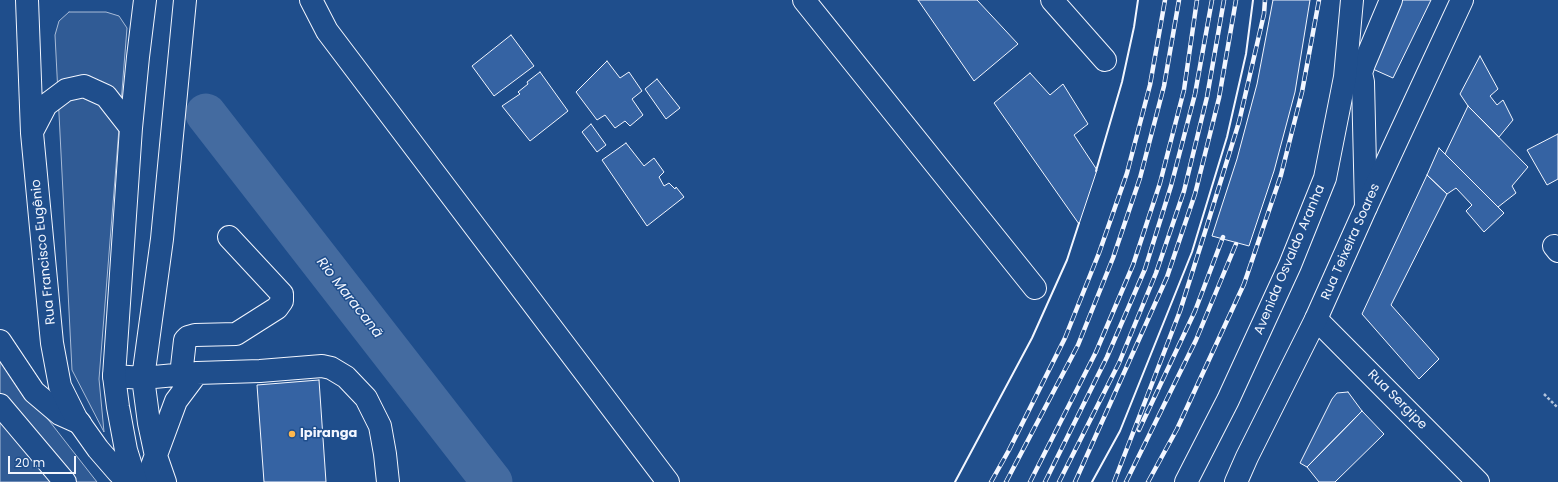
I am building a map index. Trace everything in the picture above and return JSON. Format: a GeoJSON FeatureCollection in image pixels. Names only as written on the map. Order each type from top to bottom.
{"type":"FeatureCollection","features":[{"type":"Feature","properties":{"kind":"main road","name":"Rua Francisco Eugênio"},"geometry":{"type":"LineString","coordinates":[[27,0],[32,133],[52,343],[60,386],[76,418],[98,449],[128,482]]}},
{"type":"Feature","properties":{"kind":"main road"},"geometry":{"type":"LineString","coordinates":[[136,482],[126,450],[114,376],[131,128],[145,0]]}},
{"type":"Feature","properties":{"kind":"main road"},"geometry":{"type":"LineString","coordinates":[[165,482],[156,456],[149,423],[143,378],[162,239],[185,0]]}},
{"type":"Feature","properties":{"kind":"main road"},"geometry":{"type":"LineString","coordinates":[[311,0],[327,31],[668,482]]}},
{"type":"Feature","properties":{"kind":"main road"},"geometry":{"type":"LineString","coordinates":[[804,0],[1035,288]]}},
{"type":"Feature","properties":{"kind":"main road"},"geometry":{"type":"LineString","coordinates":[[1052,0],[1105,60]]}},
{"type":"Feature","properties":{"kind":"main road","name":"Avenida Osvaldo Aranha"},"geometry":{"type":"LineString","coordinates":[[1186,482],[1228,400],[1290,265],[1325,178],[1345,77],[1352,0]]}},
{"type":"Feature","properties":{"kind":"main road"},"geometry":{"type":"LineString","coordinates":[[1366,207],[1363,82],[1361,73],[1391,0]]}},
{"type":"Feature","properties":{"kind":"main road","name":"Rua Teixeira Soares"},"geometry":{"type":"LineString","coordinates":[[1236,482],[1316,319],[1457,3]]}},
{"type":"Feature","properties":{"kind":"main road"},"geometry":{"type":"LineString","coordinates":[[32,133],[46,105],[66,90],[84,86],[106,96],[131,128]]}},
{"type":"Feature","properties":{"kind":"main road"},"geometry":{"type":"LineString","coordinates":[[146,482],[176,401],[189,374],[186,340],[188,337],[195,335],[236,334],[278,308],[282,301],[282,294],[229,237]]}},
{"type":"Feature","properties":{"kind":"main road","name":"Rua Sergipe"},"geometry":{"type":"LineString","coordinates":[[1316,319],[1478,482]]}},
{"type":"Feature","properties":{"kind":"main road"},"geometry":{"type":"LineString","coordinates":[[0,341],[34,392],[60,414],[80,423]]}},
{"type":"Feature","properties":{"kind":"main road"},"geometry":{"type":"LineString","coordinates":[[114,376],[143,378],[322,366],[331,368],[346,377],[366,398],[380,426],[388,482]]}},
{"type":"Feature","properties":{"kind":"main road"},"geometry":{"type":"LineString","coordinates":[[0,405],[60,475]]}},
{"type":"Feature","properties":{"kind":"path"},"geometry":{"type":"LineString","coordinates":[[1544,394],[1558,408]]}},
{"type":"Feature","properties":{"kind":"shaded area"},"geometry":{"type":"Polygon","coordinates":[[[69,12],[106,12],[119,16],[127,28],[99,379],[104,432],[72,370],[55,35],[59,21],[69,12]]]}},
{"type":"Feature","properties":{"kind":"shaded area"},"geometry":{"type":"Polygon","coordinates":[[[0,358],[97,482],[0,482],[0,358]]]}},
{"type":"Feature","properties":{"kind":"building"},"geometry":{"type":"Polygon","coordinates":[[[918,0],[977,0],[1018,44],[974,81],[918,0]]]}},
{"type":"Feature","properties":{"kind":"building"},"geometry":{"type":"Polygon","coordinates":[[[1273,0],[1310,0],[1295,92],[1274,171],[1249,246],[1212,236],[1237,159],[1257,84],[1273,0]]]}},
{"type":"Feature","properties":{"kind":"building"},"geometry":{"type":"Polygon","coordinates":[[[1398,0],[1431,0],[1393,78],[1366,66],[1398,0]]]}},
{"type":"Feature","properties":{"kind":"building"},"geometry":{"type":"Polygon","coordinates":[[[511,35],[534,66],[494,96],[472,66],[511,35]]]}},
{"type":"Feature","properties":{"kind":"building"},"geometry":{"type":"Polygon","coordinates":[[[1480,56],[1498,89],[1490,96],[1497,105],[1503,100],[1513,120],[1499,137],[1468,106],[1460,94],[1480,56]]]}},
{"type":"Feature","properties":{"kind":"building"},"geometry":{"type":"Polygon","coordinates":[[[607,61],[620,78],[629,72],[642,91],[632,99],[643,115],[630,126],[625,121],[615,128],[605,115],[597,120],[576,92],[607,61]]]}},
{"type":"Feature","properties":{"kind":"building"},"geometry":{"type":"Polygon","coordinates":[[[540,72],[568,111],[530,141],[502,106],[520,94],[518,92],[528,84],[527,82],[540,72]]]}},
{"type":"Feature","properties":{"kind":"building"},"geometry":{"type":"Polygon","coordinates":[[[1030,73],[1050,95],[1063,84],[1088,124],[1074,135],[1097,170],[1079,224],[994,103],[1030,73]]]}},
{"type":"Feature","properties":{"kind":"building"},"geometry":{"type":"Polygon","coordinates":[[[657,79],[680,108],[666,119],[645,89],[657,79]]]}},
{"type":"Feature","properties":{"kind":"building"},"geometry":{"type":"Polygon","coordinates":[[[1468,106],[1528,167],[1512,186],[1516,193],[1498,207],[1445,154],[1468,106]]]}},
{"type":"Feature","properties":{"kind":"building"},"geometry":{"type":"Polygon","coordinates":[[[591,124],[606,145],[597,152],[582,132],[591,124]]]}},
{"type":"Feature","properties":{"kind":"building"},"geometry":{"type":"Polygon","coordinates":[[[1558,134],[1558,179],[1547,185],[1527,150],[1558,134]]]}},
{"type":"Feature","properties":{"kind":"building"},"geometry":{"type":"Polygon","coordinates":[[[626,143],[644,166],[654,158],[664,172],[659,177],[664,186],[669,183],[675,189],[676,187],[684,197],[647,226],[602,160],[626,143]]]}},
{"type":"Feature","properties":{"kind":"building"},"geometry":{"type":"Polygon","coordinates":[[[1439,148],[1504,213],[1484,232],[1466,211],[1472,205],[1456,188],[1447,194],[1427,175],[1439,148]]]}},
{"type":"Feature","properties":{"kind":"building"},"geometry":{"type":"Polygon","coordinates":[[[1427,175],[1447,194],[1391,305],[1439,359],[1419,379],[1362,314],[1427,175]]]}},
{"type":"Feature","properties":{"kind":"building","name":"Ipiranga"},"geometry":{"type":"Polygon","coordinates":[[[319,380],[326,482],[264,482],[257,385],[319,380]]]}},
{"type":"Feature","properties":{"kind":"building"},"geometry":{"type":"Polygon","coordinates":[[[1348,392],[1362,411],[1307,467],[1300,463],[1332,399],[1337,393],[1348,392]]]}},
{"type":"Feature","properties":{"kind":"building"},"geometry":{"type":"Polygon","coordinates":[[[1362,411],[1384,434],[1335,482],[1319,482],[1307,467],[1362,411]]]}},
{"type":"Feature","properties":{"kind":"waterway","name":"Rio Maracanã"},"geometry":{"type":"LineString","coordinates":[[206,114],[492,482]]}},
{"type":"Feature","properties":{"kind":"railway"},"geometry":{"type":"LineString","coordinates":[[991,482],[1009,450],[1065,338],[1099,253],[1127,173],[1150,85],[1165,0]]}},
{"type":"Feature","properties":{"kind":"railway"},"geometry":{"type":"LineString","coordinates":[[1006,482],[1078,345],[1113,258],[1140,178],[1164,86],[1179,0]]}},
{"type":"Feature","properties":{"kind":"railway"},"geometry":{"type":"LineString","coordinates":[[1030,482],[1096,352],[1133,265],[1160,183],[1184,90],[1197,0]]}},
{"type":"Feature","properties":{"kind":"railway"},"geometry":{"type":"LineString","coordinates":[[1045,482],[1107,357],[1145,269],[1171,186],[1195,94],[1212,0]]}},
{"type":"Feature","properties":{"kind":"railway"},"geometry":{"type":"LineString","coordinates":[[1059,482],[1119,363],[1156,273],[1184,191],[1207,97],[1224,0]]}},
{"type":"Feature","properties":{"kind":"railway"},"geometry":{"type":"LineString","coordinates":[[1075,482],[1167,277],[1195,194],[1219,98],[1236,0]]}},
{"type":"Feature","properties":{"kind":"railway"},"geometry":{"type":"LineString","coordinates":[[1114,482],[1180,311],[1205,232],[1239,122],[1264,14],[1265,0]]}},
{"type":"Feature","properties":{"kind":"railway"},"geometry":{"type":"LineString","coordinates":[[1148,482],[1177,429],[1244,284],[1281,175],[1302,92],[1319,0]]}},
{"type":"Feature","properties":{"kind":"railway"},"geometry":{"type":"LineString","coordinates":[[1139,430],[1195,311],[1223,237]]}},
{"type":"Feature","properties":{"kind":"railway"},"geometry":{"type":"LineString","coordinates":[[1126,482],[1196,340],[1236,244]]}},
{"type":"Feature","properties":{"kind":"wall"},"geometry":{"type":"LineString","coordinates":[[1096,171],[1122,82],[1134,27],[1138,0]]}},
{"type":"Feature","properties":{"kind":"wall"},"geometry":{"type":"LineString","coordinates":[[1092,482],[1120,431],[1192,252],[1227,137],[1246,54],[1253,0]]}},
{"type":"Feature","properties":{"kind":"wall"},"geometry":{"type":"LineString","coordinates":[[955,482],[1032,338],[1067,260],[1079,223]]}},
{"type":"Feature","properties":{"kind":"place","name":"Ipiranga"},"geometry":{"type":"Point","coordinates":[292,434]}}]}
